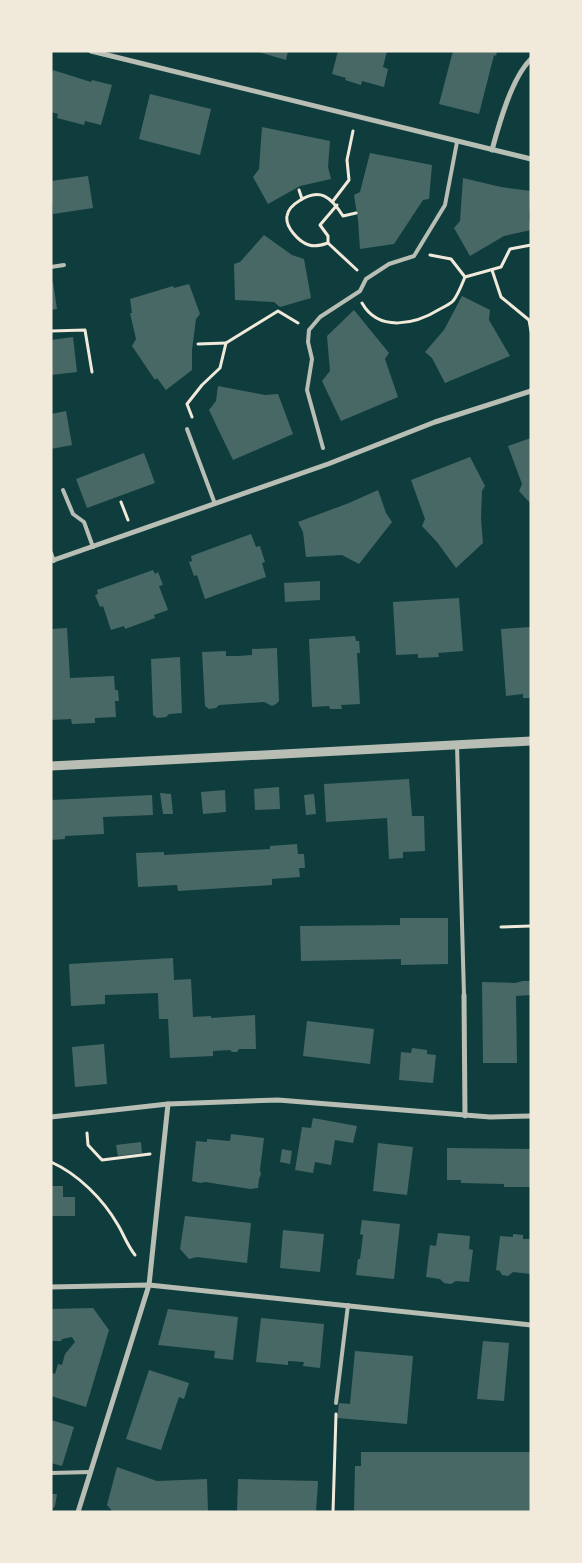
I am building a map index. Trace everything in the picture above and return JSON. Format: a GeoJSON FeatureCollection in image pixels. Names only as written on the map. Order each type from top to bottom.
{"type":"FeatureCollection","features":[{"type":"Feature","properties":{"kind":"street"},"geometry":{"type":"LineString","coordinates":[[91,51],[531,159]]}},
{"type":"Feature","properties":{"kind":"street"},"geometry":{"type":"LineString","coordinates":[[492,150],[516,77],[531,59]]}},
{"type":"Feature","properties":{"kind":"street"},"geometry":{"type":"LineString","coordinates":[[53,561],[328,464],[435,422],[531,391]]}},
{"type":"Feature","properties":{"kind":"street"},"geometry":{"type":"LineString","coordinates":[[51,766],[531,741]]}},
{"type":"Feature","properties":{"kind":"street"},"geometry":{"type":"LineString","coordinates":[[464,995],[465,1116]]}},
{"type":"Feature","properties":{"kind":"street"},"geometry":{"type":"LineString","coordinates":[[51,1117],[168,1104],[278,1100],[490,1118],[531,1116]]}},
{"type":"Feature","properties":{"kind":"street"},"geometry":{"type":"LineString","coordinates":[[78,1512],[149,1285],[168,1104]]}},
{"type":"Feature","properties":{"kind":"street"},"geometry":{"type":"LineString","coordinates":[[51,1287],[149,1285],[531,1326]]}},
{"type":"Feature","properties":{"kind":"lane"},"geometry":{"type":"LineString","coordinates":[[323,448],[307,390],[312,359],[308,342],[309,330],[320,317],[360,291],[366,279],[389,264],[414,256],[445,205],[457,142]]}},
{"type":"Feature","properties":{"kind":"lane"},"geometry":{"type":"LineString","coordinates":[[51,267],[64,265]]}},
{"type":"Feature","properties":{"kind":"lane"},"geometry":{"type":"LineString","coordinates":[[187,429],[215,504]]}},
{"type":"Feature","properties":{"kind":"lane"},"geometry":{"type":"LineString","coordinates":[[64,490],[73,514],[84,522],[93,547]]}},
{"type":"Feature","properties":{"kind":"lane"},"geometry":{"type":"LineString","coordinates":[[51,553],[53,561]]}},
{"type":"Feature","properties":{"kind":"lane"},"geometry":{"type":"LineString","coordinates":[[457,744],[464,995]]}},
{"type":"Feature","properties":{"kind":"lane"},"geometry":{"type":"LineString","coordinates":[[336,1403],[348,1306]]}},
{"type":"Feature","properties":{"kind":"lane"},"geometry":{"type":"LineString","coordinates":[[51,1473],[90,1472]]}},
{"type":"Feature","properties":{"kind":"path"},"geometry":{"type":"LineString","coordinates":[[333,201],[348,180],[347,160],[353,131]]}},
{"type":"Feature","properties":{"kind":"path"},"geometry":{"type":"LineString","coordinates":[[299,190],[302,200]]}},
{"type":"Feature","properties":{"kind":"path"},"geometry":{"type":"LineString","coordinates":[[328,243],[318,246],[308,245],[298,238],[289,226],[287,216],[290,209],[311,195],[319,194],[333,201],[343,216],[356,213]]}},
{"type":"Feature","properties":{"kind":"path"},"geometry":{"type":"LineString","coordinates":[[336,205],[320,225],[328,236],[328,243],[366,279]]}},
{"type":"Feature","properties":{"kind":"path"},"geometry":{"type":"LineString","coordinates":[[360,291],[361,302],[367,312],[376,319],[397,324],[426,318],[452,301],[465,277],[501,267],[510,249],[531,245]]}},
{"type":"Feature","properties":{"kind":"path"},"geometry":{"type":"LineString","coordinates":[[414,256],[434,255],[451,259],[465,277]]}},
{"type":"Feature","properties":{"kind":"path"},"geometry":{"type":"LineString","coordinates":[[492,270],[501,297],[529,320],[531,330]]}},
{"type":"Feature","properties":{"kind":"path"},"geometry":{"type":"LineString","coordinates":[[198,344],[226,343],[278,311],[309,330]]}},
{"type":"Feature","properties":{"kind":"path"},"geometry":{"type":"LineString","coordinates":[[51,331],[84,330],[92,372]]}},
{"type":"Feature","properties":{"kind":"path"},"geometry":{"type":"LineString","coordinates":[[194,421],[187,404],[202,385],[220,368],[226,343]]}},
{"type":"Feature","properties":{"kind":"path"},"geometry":{"type":"LineString","coordinates":[[121,502],[128,522]]}},
{"type":"Feature","properties":{"kind":"path"},"geometry":{"type":"LineString","coordinates":[[501,926],[531,926]]}},
{"type":"Feature","properties":{"kind":"path"},"geometry":{"type":"LineString","coordinates":[[86,1133],[88,1145],[102,1160],[142,1155]]}},
{"type":"Feature","properties":{"kind":"path"},"geometry":{"type":"LineString","coordinates":[[51,1162],[69,1171],[96,1196],[118,1224],[128,1246],[135,1255]]}},
{"type":"Feature","properties":{"kind":"path"},"geometry":{"type":"LineString","coordinates":[[333,1512],[336,1403]]}},
{"type":"Feature","properties":{"kind":"building"},"geometry":{"type":"Polygon","coordinates":[[[255,51],[288,51],[286,60],[255,51]]]}},
{"type":"Feature","properties":{"kind":"building"},"geometry":{"type":"Polygon","coordinates":[[[338,51],[387,51],[383,67],[388,69],[384,87],[362,81],[361,85],[332,74],[338,51]]]}},
{"type":"Feature","properties":{"kind":"building"},"geometry":{"type":"Polygon","coordinates":[[[453,51],[497,51],[496,56],[494,55],[479,114],[439,104],[453,51]]]}},
{"type":"Feature","properties":{"kind":"building"},"geometry":{"type":"Polygon","coordinates":[[[53,70],[91,82],[92,80],[112,85],[101,125],[85,121],[84,125],[57,118],[58,114],[51,112],[51,78],[53,70]]]}},
{"type":"Feature","properties":{"kind":"building"},"geometry":{"type":"Polygon","coordinates":[[[150,94],[211,109],[200,155],[139,139],[150,94]]]}},
{"type":"Feature","properties":{"kind":"building"},"geometry":{"type":"Polygon","coordinates":[[[262,127],[330,141],[328,167],[331,179],[300,186],[268,204],[253,177],[259,169],[262,127]]]}},
{"type":"Feature","properties":{"kind":"building"},"geometry":{"type":"Polygon","coordinates":[[[370,153],[432,165],[429,199],[423,200],[394,244],[360,249],[354,195],[360,192],[370,153]]]}},
{"type":"Feature","properties":{"kind":"building"},"geometry":{"type":"Polygon","coordinates":[[[88,176],[93,208],[53,214],[51,181],[88,176]]]}},
{"type":"Feature","properties":{"kind":"building"},"geometry":{"type":"Polygon","coordinates":[[[463,178],[501,187],[531,191],[529,217],[531,230],[504,236],[470,256],[454,228],[460,221],[463,178]]]}},
{"type":"Feature","properties":{"kind":"building"},"geometry":{"type":"Polygon","coordinates":[[[264,235],[292,255],[304,259],[311,298],[280,307],[274,302],[235,300],[234,264],[240,262],[264,235]]]}},
{"type":"Feature","properties":{"kind":"building"},"geometry":{"type":"Polygon","coordinates":[[[51,282],[53,282],[57,309],[51,310],[51,282]]]}},
{"type":"Feature","properties":{"kind":"building"},"geometry":{"type":"Polygon","coordinates":[[[189,284],[200,314],[196,319],[192,350],[192,370],[166,390],[157,378],[155,380],[132,346],[136,339],[130,313],[132,313],[130,299],[173,286],[174,288],[189,284]]]}},
{"type":"Feature","properties":{"kind":"building"},"geometry":{"type":"Polygon","coordinates":[[[462,296],[490,310],[489,320],[510,356],[445,383],[432,358],[425,352],[444,330],[462,296]]]}},
{"type":"Feature","properties":{"kind":"building"},"geometry":{"type":"Polygon","coordinates":[[[354,310],[389,353],[385,359],[398,397],[341,421],[322,381],[330,371],[327,336],[354,310]]]}},
{"type":"Feature","properties":{"kind":"building"},"geometry":{"type":"Polygon","coordinates":[[[73,337],[77,372],[51,375],[51,340],[73,337]]]}},
{"type":"Feature","properties":{"kind":"building"},"geometry":{"type":"Polygon","coordinates":[[[218,386],[265,395],[278,394],[293,434],[233,460],[209,410],[216,401],[218,386]]]}},
{"type":"Feature","properties":{"kind":"building"},"geometry":{"type":"Polygon","coordinates":[[[66,411],[72,445],[51,449],[51,414],[66,411]]]}},
{"type":"Feature","properties":{"kind":"building"},"geometry":{"type":"Polygon","coordinates":[[[531,438],[531,504],[519,491],[522,484],[508,446],[531,438]]]}},
{"type":"Feature","properties":{"kind":"building"},"geometry":{"type":"Polygon","coordinates":[[[144,453],[155,483],[87,508],[76,479],[144,453]]]}},
{"type":"Feature","properties":{"kind":"building"},"geometry":{"type":"Polygon","coordinates":[[[470,457],[485,486],[482,491],[481,519],[483,543],[456,568],[437,542],[422,526],[425,519],[411,480],[470,457]]]}},
{"type":"Feature","properties":{"kind":"building"},"geometry":{"type":"Polygon","coordinates":[[[378,490],[386,513],[392,522],[359,564],[342,555],[306,557],[303,532],[298,522],[378,490]]]}},
{"type":"Feature","properties":{"kind":"building"},"geometry":{"type":"Polygon","coordinates":[[[251,534],[256,547],[260,546],[265,562],[262,563],[266,577],[205,599],[197,575],[194,576],[189,562],[192,561],[191,556],[251,534]]]}},
{"type":"Feature","properties":{"kind":"building"},"geometry":{"type":"Polygon","coordinates":[[[153,570],[155,574],[158,572],[163,585],[159,586],[168,610],[154,615],[155,618],[125,629],[124,626],[111,630],[103,606],[100,607],[95,595],[98,594],[97,590],[153,570]]]}},
{"type":"Feature","properties":{"kind":"building"},"geometry":{"type":"Polygon","coordinates":[[[320,581],[320,600],[285,602],[284,583],[320,581]]]}},
{"type":"Feature","properties":{"kind":"building"},"geometry":{"type":"Polygon","coordinates":[[[459,598],[463,651],[438,653],[439,657],[418,658],[418,654],[396,655],[393,602],[459,598]]]}},
{"type":"Feature","properties":{"kind":"building"},"geometry":{"type":"Polygon","coordinates":[[[531,627],[531,698],[523,698],[523,694],[506,696],[501,629],[531,627]]]}},
{"type":"Feature","properties":{"kind":"building"},"geometry":{"type":"Polygon","coordinates":[[[67,628],[70,678],[114,676],[115,690],[118,690],[119,701],[115,701],[116,717],[95,718],[95,723],[72,724],[71,719],[51,720],[51,629],[67,628]]]}},
{"type":"Feature","properties":{"kind":"building"},"geometry":{"type":"Polygon","coordinates":[[[355,636],[356,641],[359,641],[360,653],[357,653],[360,704],[341,705],[342,709],[330,709],[329,706],[312,707],[309,639],[355,636]]]}},
{"type":"Feature","properties":{"kind":"building"},"geometry":{"type":"Polygon","coordinates":[[[277,648],[279,701],[276,704],[272,706],[264,702],[219,705],[216,708],[209,709],[205,706],[202,652],[226,651],[226,656],[239,656],[252,655],[252,649],[277,648]]]}},
{"type":"Feature","properties":{"kind":"building"},"geometry":{"type":"Polygon","coordinates":[[[180,657],[182,713],[169,714],[166,717],[157,718],[153,715],[151,659],[180,657]]]}},
{"type":"Feature","properties":{"kind":"building"},"geometry":{"type":"Polygon","coordinates":[[[409,779],[412,816],[424,816],[425,851],[403,852],[403,858],[389,859],[387,818],[326,822],[324,784],[409,779]]]}},
{"type":"Feature","properties":{"kind":"building"},"geometry":{"type":"Polygon","coordinates":[[[279,787],[280,809],[255,810],[254,789],[279,787]]]}},
{"type":"Feature","properties":{"kind":"building"},"geometry":{"type":"Polygon","coordinates":[[[225,790],[226,812],[203,814],[201,792],[225,790]]]}},
{"type":"Feature","properties":{"kind":"building"},"geometry":{"type":"Polygon","coordinates":[[[160,793],[171,794],[173,814],[163,814],[160,793]]]}},
{"type":"Feature","properties":{"kind":"building"},"geometry":{"type":"Polygon","coordinates":[[[314,794],[316,814],[306,815],[304,795],[314,794]]]}},
{"type":"Feature","properties":{"kind":"building"},"geometry":{"type":"Polygon","coordinates":[[[152,795],[153,815],[103,817],[104,834],[65,836],[65,839],[52,840],[51,800],[152,795]]]}},
{"type":"Feature","properties":{"kind":"building"},"geometry":{"type":"Polygon","coordinates":[[[297,844],[298,854],[304,854],[305,868],[299,868],[300,877],[272,879],[272,885],[178,891],[177,885],[138,887],[136,853],[164,852],[164,855],[270,849],[270,846],[297,844]]]}},
{"type":"Feature","properties":{"kind":"building"},"geometry":{"type":"Polygon","coordinates":[[[400,918],[448,918],[448,964],[401,965],[401,959],[301,961],[300,926],[400,925],[400,918]]]}},
{"type":"Feature","properties":{"kind":"building"},"geometry":{"type":"Polygon","coordinates":[[[173,958],[174,980],[191,979],[193,1017],[211,1016],[211,1018],[255,1015],[256,1049],[239,1049],[237,1052],[230,1050],[213,1051],[213,1056],[170,1058],[168,1019],[159,1019],[158,993],[105,995],[105,1004],[71,1006],[69,964],[173,958]]]}},
{"type":"Feature","properties":{"kind":"building"},"geometry":{"type":"Polygon","coordinates":[[[531,981],[531,995],[516,996],[517,1063],[483,1063],[482,982],[515,983],[531,981]]]}},
{"type":"Feature","properties":{"kind":"building"},"geometry":{"type":"Polygon","coordinates":[[[307,1021],[374,1029],[370,1064],[303,1056],[307,1021]]]}},
{"type":"Feature","properties":{"kind":"building"},"geometry":{"type":"Polygon","coordinates":[[[104,1044],[107,1084],[75,1087],[72,1047],[104,1044]]]}},
{"type":"Feature","properties":{"kind":"building"},"geometry":{"type":"Polygon","coordinates":[[[412,1048],[427,1050],[427,1054],[436,1055],[433,1083],[399,1080],[401,1052],[411,1053],[412,1048]]]}},
{"type":"Feature","properties":{"kind":"building"},"geometry":{"type":"Polygon","coordinates":[[[313,1118],[357,1126],[353,1143],[335,1140],[331,1165],[315,1162],[313,1173],[295,1170],[302,1127],[311,1128],[313,1118]]]}},
{"type":"Feature","properties":{"kind":"building"},"geometry":{"type":"Polygon","coordinates":[[[231,1134],[264,1138],[258,1188],[250,1189],[192,1181],[196,1141],[207,1142],[207,1139],[230,1141],[231,1134]]]}},
{"type":"Feature","properties":{"kind":"building"},"geometry":{"type":"Polygon","coordinates":[[[141,1142],[142,1153],[118,1156],[116,1145],[141,1142]]]}},
{"type":"Feature","properties":{"kind":"building"},"geometry":{"type":"Polygon","coordinates":[[[378,1143],[413,1147],[407,1195],[373,1191],[378,1143]]]}},
{"type":"Feature","properties":{"kind":"building"},"geometry":{"type":"Polygon","coordinates":[[[447,1148],[531,1149],[531,1187],[504,1187],[504,1184],[461,1183],[461,1180],[447,1180],[447,1148]]]}},
{"type":"Feature","properties":{"kind":"building"},"geometry":{"type":"Polygon","coordinates":[[[282,1149],[292,1151],[290,1164],[280,1162],[282,1149]]]}},
{"type":"Feature","properties":{"kind":"building"},"geometry":{"type":"Polygon","coordinates":[[[51,1186],[63,1186],[63,1197],[75,1197],[75,1216],[51,1216],[51,1186]]]}},
{"type":"Feature","properties":{"kind":"building"},"geometry":{"type":"Polygon","coordinates":[[[185,1216],[251,1223],[247,1263],[197,1257],[189,1259],[180,1249],[185,1216]]]}},
{"type":"Feature","properties":{"kind":"building"},"geometry":{"type":"Polygon","coordinates":[[[362,1220],[400,1224],[394,1279],[356,1275],[363,1235],[360,1234],[362,1220]]]}},
{"type":"Feature","properties":{"kind":"building"},"geometry":{"type":"Polygon","coordinates":[[[283,1230],[324,1234],[320,1272],[280,1268],[283,1230]]]}},
{"type":"Feature","properties":{"kind":"building"},"geometry":{"type":"Polygon","coordinates":[[[438,1233],[470,1236],[469,1249],[473,1250],[469,1282],[456,1281],[451,1284],[444,1283],[440,1279],[426,1277],[430,1245],[436,1246],[438,1233]]]}},
{"type":"Feature","properties":{"kind":"building"},"geometry":{"type":"Polygon","coordinates":[[[513,1234],[523,1235],[523,1239],[531,1239],[531,1274],[513,1272],[508,1276],[502,1275],[500,1271],[496,1270],[500,1236],[513,1237],[513,1234]]]}},
{"type":"Feature","properties":{"kind":"building"},"geometry":{"type":"Polygon","coordinates":[[[93,1308],[109,1330],[86,1407],[51,1396],[52,1373],[55,1374],[58,1364],[62,1365],[65,1354],[75,1342],[72,1337],[62,1339],[61,1341],[51,1341],[51,1309],[93,1308]]]}},
{"type":"Feature","properties":{"kind":"building"},"geometry":{"type":"Polygon","coordinates":[[[168,1309],[238,1317],[233,1360],[214,1358],[215,1351],[158,1345],[168,1309]]]}},
{"type":"Feature","properties":{"kind":"building"},"geometry":{"type":"Polygon","coordinates":[[[261,1318],[324,1324],[320,1368],[303,1366],[304,1362],[288,1361],[288,1365],[256,1362],[261,1318]]]}},
{"type":"Feature","properties":{"kind":"building"},"geometry":{"type":"Polygon","coordinates":[[[483,1341],[509,1343],[504,1401],[477,1399],[483,1341]]]}},
{"type":"Feature","properties":{"kind":"building"},"geometry":{"type":"Polygon","coordinates":[[[355,1351],[413,1356],[407,1424],[337,1418],[339,1403],[350,1404],[355,1351]]]}},
{"type":"Feature","properties":{"kind":"building"},"geometry":{"type":"Polygon","coordinates":[[[149,1370],[189,1383],[184,1399],[179,1397],[161,1450],[126,1439],[149,1370]]]}},
{"type":"Feature","properties":{"kind":"building"},"geometry":{"type":"Polygon","coordinates":[[[51,1420],[74,1427],[62,1466],[51,1463],[51,1420]]]}},
{"type":"Feature","properties":{"kind":"building"},"geometry":{"type":"Polygon","coordinates":[[[361,1452],[531,1452],[531,1512],[354,1512],[355,1466],[361,1466],[361,1452]]]}},
{"type":"Feature","properties":{"kind":"building"},"geometry":{"type":"Polygon","coordinates":[[[117,1467],[157,1481],[207,1479],[208,1512],[113,1512],[107,1505],[117,1467]]]}},
{"type":"Feature","properties":{"kind":"building"},"geometry":{"type":"Polygon","coordinates":[[[238,1479],[318,1481],[316,1512],[237,1512],[238,1479]]]}},
{"type":"Feature","properties":{"kind":"building"},"geometry":{"type":"Polygon","coordinates":[[[51,1494],[57,1494],[55,1506],[51,1511],[51,1494]]]}}]}
